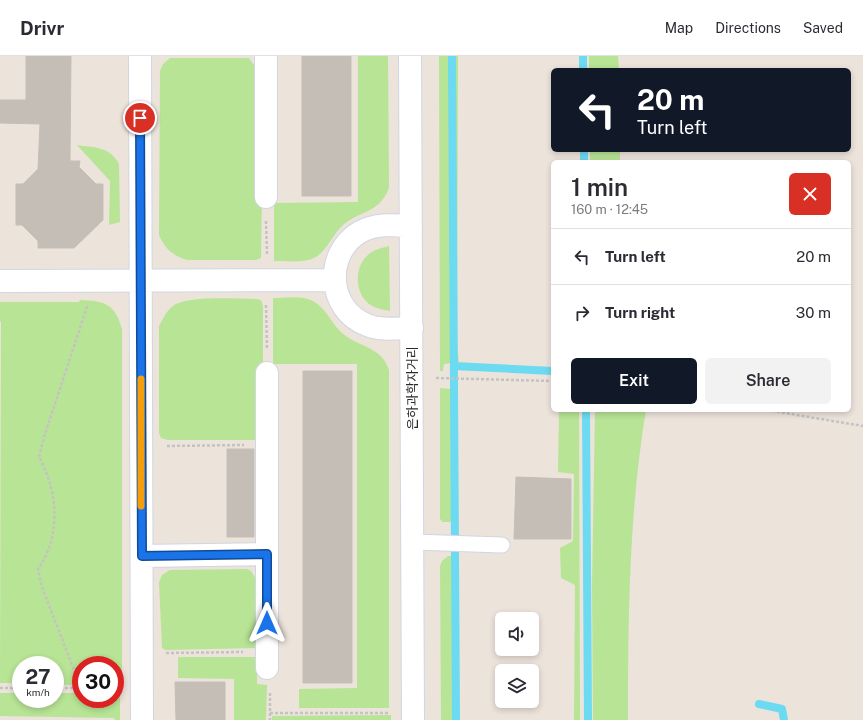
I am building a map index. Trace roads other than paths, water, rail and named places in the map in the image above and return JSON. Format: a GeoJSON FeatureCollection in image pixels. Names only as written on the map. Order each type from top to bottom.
{"type":"FeatureCollection","features":[{"type":"Feature","properties":{"kind":"street"},"geometry":{"type":"LineString","coordinates":[[140,56],[142,720]]}},
{"type":"Feature","properties":{"kind":"street"},"geometry":{"type":"LineString","coordinates":[[266,56],[266,197]]}},
{"type":"Feature","properties":{"kind":"street","name":"은하과학자거리"},"geometry":{"type":"LineString","coordinates":[[404,717],[413,542],[410,56]]}},
{"type":"Feature","properties":{"kind":"street"},"geometry":{"type":"LineString","coordinates":[[411,226],[383,225],[372,227],[356,235],[344,247],[338,258],[334,280],[336,292],[341,302],[356,320],[377,329],[412,328]]}},
{"type":"Feature","properties":{"kind":"street"},"geometry":{"type":"LineString","coordinates":[[0,281],[334,280]]}},
{"type":"Feature","properties":{"kind":"street"},"geometry":{"type":"LineString","coordinates":[[267,373],[267,660]]}},
{"type":"Feature","properties":{"kind":"street"},"geometry":{"type":"LineString","coordinates":[[142,556],[267,554]]}},
{"type":"Feature","properties":{"kind":"lane"},"geometry":{"type":"LineString","coordinates":[[413,542],[502,545]]}},
{"type":"Feature","properties":{"kind":"waterway"},"geometry":{"type":"LineString","coordinates":[[452,56],[456,720]]}},
{"type":"Feature","properties":{"kind":"waterway"},"geometry":{"type":"LineString","coordinates":[[583,56],[583,68]]}},
{"type":"Feature","properties":{"kind":"waterway"},"geometry":{"type":"LineString","coordinates":[[584,152],[584,160]]}},
{"type":"Feature","properties":{"kind":"waterway"},"geometry":{"type":"LineString","coordinates":[[454,366],[551,371]]}},
{"type":"Feature","properties":{"kind":"waterway"},"geometry":{"type":"LineString","coordinates":[[586,412],[588,720]]}},
{"type":"Feature","properties":{"kind":"waterway"},"geometry":{"type":"LineString","coordinates":[[759,704],[782,709],[784,720]]}}]}
